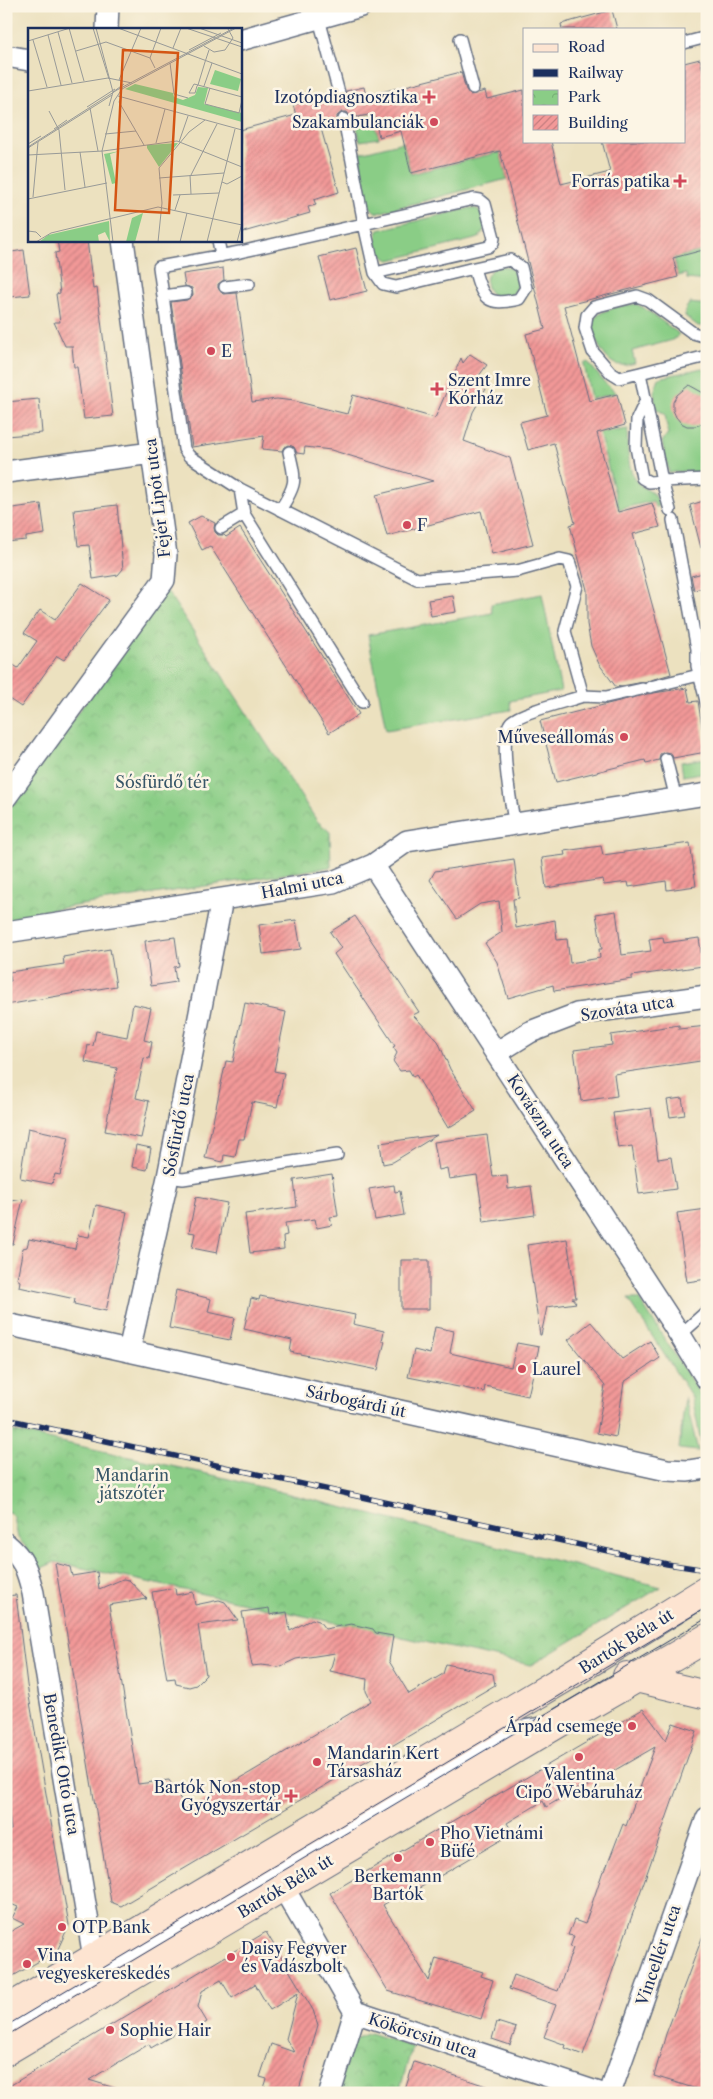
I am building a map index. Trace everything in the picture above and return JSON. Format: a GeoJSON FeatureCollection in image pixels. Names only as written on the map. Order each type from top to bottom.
{"type":"FeatureCollection","features":[{"type":"Feature","properties":{"kind":"main road","name":"Bartók Béla út"},"geometry":{"type":"LineString","coordinates":[[6,2010],[570,1675],[705,1590]]}},
{"type":"Feature","properties":{"kind":"main road","name":"Bartók Béla út"},"geometry":{"type":"LineString","coordinates":[[6,2051],[564,1720],[707,1638]]}},
{"type":"Feature","properties":{"kind":"main road"},"geometry":{"type":"LineString","coordinates":[[570,1675],[615,1674],[707,1695]]}},
{"type":"Feature","properties":{"kind":"street"},"geometry":{"type":"LineString","coordinates":[[107,28],[108,6]]}},
{"type":"Feature","properties":{"kind":"street"},"geometry":{"type":"LineString","coordinates":[[241,40],[319,19],[340,9],[361,6]]}},
{"type":"Feature","properties":{"kind":"street"},"geometry":{"type":"LineString","coordinates":[[6,56],[28,60]]}},
{"type":"Feature","properties":{"kind":"street","name":"Fejér Lipót utca"},"geometry":{"type":"LineString","coordinates":[[6,798],[164,580],[166,555],[123,241]]}},
{"type":"Feature","properties":{"kind":"street"},"geometry":{"type":"LineString","coordinates":[[6,472],[152,453]]}},
{"type":"Feature","properties":{"kind":"street","name":"Halmi utca"},"geometry":{"type":"LineString","coordinates":[[6,932],[333,882],[373,865],[407,841],[707,794]]}},
{"type":"Feature","properties":{"kind":"street","name":"Kovászna utca"},"geometry":{"type":"LineString","coordinates":[[373,865],[707,1379]]}},
{"type":"Feature","properties":{"kind":"street","name":"Sósfürdő utca"},"geometry":{"type":"LineString","coordinates":[[129,1351],[168,1177],[222,899]]}},
{"type":"Feature","properties":{"kind":"street","name":"Szováta utca"},"geometry":{"type":"LineString","coordinates":[[496,1053],[530,1032],[577,1014],[707,996]]}},
{"type":"Feature","properties":{"kind":"street","name":"Sárbogárdi út"},"geometry":{"type":"LineString","coordinates":[[6,1324],[667,1470],[688,1471],[706,1467]]}},
{"type":"Feature","properties":{"kind":"street","name":"Benedikt Ottó utca"},"geometry":{"type":"LineString","coordinates":[[6,1544],[20,1555],[27,1570],[33,1593],[94,1958]]}},
{"type":"Feature","properties":{"kind":"street","name":"Vincellér utca"},"geometry":{"type":"LineString","coordinates":[[610,2093],[707,1818]]}},
{"type":"Feature","properties":{"kind":"street","name":"Kökörcsin utca"},"geometry":{"type":"LineString","coordinates":[[283,1887],[355,2012],[599,2093]]}},
{"type":"Feature","properties":{"kind":"street"},"geometry":{"type":"LineString","coordinates":[[330,2093],[355,2012]]}},
{"type":"Feature","properties":{"kind":"lane"},"geometry":{"type":"LineString","coordinates":[[319,19],[339,93]]}},
{"type":"Feature","properties":{"kind":"lane"},"geometry":{"type":"LineString","coordinates":[[686,42],[707,37]]}},
{"type":"Feature","properties":{"kind":"lane"},"geometry":{"type":"LineString","coordinates":[[460,39],[473,88]]}},
{"type":"Feature","properties":{"kind":"lane"},"geometry":{"type":"LineString","coordinates":[[344,120],[375,273],[383,284],[396,287],[474,268],[510,260],[521,267],[526,288],[520,299],[503,303],[488,299],[480,291],[474,268]]}},
{"type":"Feature","properties":{"kind":"lane"},"geometry":{"type":"LineString","coordinates":[[375,273],[488,247],[493,243],[494,238],[485,204],[480,200],[474,199],[221,256],[159,267],[184,449],[189,456],[240,489],[417,579],[518,571],[560,559],[569,561],[577,586],[565,631],[583,696]]}},
{"type":"Feature","properties":{"kind":"lane"},"geometry":{"type":"LineString","coordinates":[[218,241],[221,256]]}},
{"type":"Feature","properties":{"kind":"lane"},"geometry":{"type":"LineString","coordinates":[[225,287],[249,284]]}},
{"type":"Feature","properties":{"kind":"lane"},"geometry":{"type":"LineString","coordinates":[[163,296],[186,293]]}},
{"type":"Feature","properties":{"kind":"lane"},"geometry":{"type":"LineString","coordinates":[[707,337],[693,333],[648,300],[637,296],[594,307],[587,315],[585,328],[592,352],[611,373],[619,378],[707,356]]}},
{"type":"Feature","properties":{"kind":"lane"},"geometry":{"type":"LineString","coordinates":[[640,373],[662,481],[671,515],[697,649],[699,675],[707,705]]}},
{"type":"Feature","properties":{"kind":"lane"},"geometry":{"type":"LineString","coordinates":[[646,400],[637,419],[636,447],[642,478],[649,482],[707,479]]}},
{"type":"Feature","properties":{"kind":"lane"},"geometry":{"type":"LineString","coordinates":[[280,510],[289,496],[296,478],[288,452]]}},
{"type":"Feature","properties":{"kind":"lane"},"geometry":{"type":"LineString","coordinates":[[240,489],[244,514],[362,702]]}},
{"type":"Feature","properties":{"kind":"lane"},"geometry":{"type":"LineString","coordinates":[[221,528],[244,514]]}},
{"type":"Feature","properties":{"kind":"lane"},"geometry":{"type":"LineString","coordinates":[[514,824],[505,749],[506,733],[510,723],[520,716],[583,696],[606,697],[699,675]]}},
{"type":"Feature","properties":{"kind":"lane"},"geometry":{"type":"LineString","coordinates":[[666,759],[676,799]]}},
{"type":"Feature","properties":{"kind":"lane"},"geometry":{"type":"LineString","coordinates":[[168,1177],[184,1179],[337,1155]]}},
{"type":"Feature","properties":{"kind":"lane"},"geometry":{"type":"LineString","coordinates":[[680,1335],[707,1311]]}},
{"type":"Feature","properties":{"kind":"lane","name":"Bartók Béla út"},"geometry":{"type":"LineString","coordinates":[[518,1727],[544,1690]]}},
{"type":"Feature","properties":{"kind":"lane","name":"Bartók Béla út"},"geometry":{"type":"LineString","coordinates":[[6,2031],[518,1727],[564,1720]]}},
{"type":"Feature","properties":{"kind":"green space"},"geometry":{"type":"Polygon","coordinates":[[[373,114],[379,138],[360,141],[355,118],[373,114]]]}},
{"type":"Feature","properties":{"kind":"green space"},"geometry":{"type":"Polygon","coordinates":[[[403,142],[411,174],[500,152],[507,179],[378,213],[372,210],[365,196],[360,153],[403,142]]]}},
{"type":"Feature","properties":{"kind":"green space"},"geometry":{"type":"Polygon","coordinates":[[[470,208],[480,211],[483,217],[485,228],[479,238],[390,260],[383,256],[378,248],[376,238],[379,230],[470,208]]]}},
{"type":"Feature","properties":{"kind":"green space"},"geometry":{"type":"Polygon","coordinates":[[[707,250],[707,281],[687,279],[686,274],[678,276],[674,258],[707,250]]]}},
{"type":"Feature","properties":{"kind":"green space"},"geometry":{"type":"Polygon","coordinates":[[[502,266],[508,267],[513,271],[517,276],[517,288],[513,293],[508,297],[502,298],[496,297],[491,293],[487,288],[486,282],[487,276],[491,271],[496,267],[502,266]]]}},
{"type":"Feature","properties":{"kind":"green space"},"geometry":{"type":"Polygon","coordinates":[[[690,303],[707,305],[707,326],[698,326],[685,316],[686,308],[690,303]]]}},
{"type":"Feature","properties":{"kind":"green space"},"geometry":{"type":"Polygon","coordinates":[[[636,304],[678,333],[678,336],[673,340],[632,351],[635,363],[615,364],[607,358],[593,334],[592,325],[594,319],[606,310],[636,304]]]}},
{"type":"Feature","properties":{"kind":"green space"},"geometry":{"type":"Polygon","coordinates":[[[588,362],[604,382],[616,393],[591,399],[584,364],[588,362]]]}},
{"type":"Feature","properties":{"kind":"green space"},"geometry":{"type":"Polygon","coordinates":[[[702,368],[707,371],[707,473],[684,471],[669,473],[662,442],[668,433],[665,414],[656,409],[654,392],[659,378],[702,368]]]}},
{"type":"Feature","properties":{"kind":"green space"},"geometry":{"type":"Polygon","coordinates":[[[628,429],[627,441],[634,478],[654,495],[658,502],[658,507],[655,507],[653,501],[619,509],[599,433],[628,429]]]}},
{"type":"Feature","properties":{"kind":"green space","name":"Sósfürdő tér"},"geometry":{"type":"Polygon","coordinates":[[[167,591],[317,821],[330,832],[331,867],[35,912],[35,918],[6,923],[6,810],[167,591]]]}},
{"type":"Feature","properties":{"kind":"green space"},"geometry":{"type":"Polygon","coordinates":[[[542,594],[561,691],[510,701],[511,710],[386,730],[368,635],[492,613],[491,604],[542,594]]]}},
{"type":"Feature","properties":{"kind":"green space"},"geometry":{"type":"Polygon","coordinates":[[[707,758],[707,772],[683,776],[681,762],[707,758]]]}},
{"type":"Feature","properties":{"kind":"green space"},"geometry":{"type":"Polygon","coordinates":[[[628,1299],[639,1299],[707,1405],[707,1448],[703,1452],[692,1397],[628,1299]]]}},
{"type":"Feature","properties":{"kind":"green space"},"geometry":{"type":"Polygon","coordinates":[[[685,1397],[698,1451],[679,1449],[685,1397]]]}},
{"type":"Feature","properties":{"kind":"green space","name":"Mandarin játszótér"},"geometry":{"type":"Polygon","coordinates":[[[6,1430],[217,1476],[661,1587],[531,1665],[55,1562],[37,1570],[25,1546],[18,1538],[14,1517],[9,1512],[6,1513],[6,1430]]]}},
{"type":"Feature","properties":{"kind":"green space"},"geometry":{"type":"Polygon","coordinates":[[[370,2033],[412,2047],[399,2093],[336,2093],[352,2040],[370,2033]]]}},
{"type":"Feature","properties":{"kind":"building"},"geometry":{"type":"Polygon","coordinates":[[[612,10],[617,28],[562,28],[561,24],[612,10]]]}},
{"type":"Feature","properties":{"kind":"building"},"geometry":{"type":"Polygon","coordinates":[[[700,59],[707,86],[707,249],[673,258],[678,277],[564,306],[589,401],[617,394],[625,425],[597,433],[618,512],[652,503],[660,527],[633,534],[671,674],[644,682],[616,687],[599,664],[591,646],[587,624],[587,590],[570,525],[575,523],[554,443],[528,450],[520,422],[547,415],[526,334],[545,329],[500,151],[411,173],[401,131],[379,137],[374,114],[351,118],[347,112],[342,112],[337,116],[337,121],[320,125],[339,192],[314,200],[316,205],[308,207],[310,213],[241,233],[241,130],[296,115],[293,105],[320,97],[332,95],[334,99],[340,100],[345,98],[346,91],[364,87],[366,96],[461,72],[466,90],[470,95],[485,91],[487,99],[523,90],[523,142],[551,142],[561,184],[610,172],[602,142],[686,142],[686,62],[700,59]]]}},
{"type":"Feature","properties":{"kind":"building"},"geometry":{"type":"Polygon","coordinates":[[[57,241],[87,241],[93,289],[97,288],[113,416],[84,419],[77,367],[74,367],[72,346],[65,346],[54,322],[60,322],[56,294],[60,293],[55,253],[59,252],[57,241]]]}},
{"type":"Feature","properties":{"kind":"building"},"geometry":{"type":"Polygon","coordinates":[[[356,248],[367,291],[330,300],[319,257],[356,248]]]}},
{"type":"Feature","properties":{"kind":"building"},"geometry":{"type":"Polygon","coordinates":[[[24,250],[30,295],[10,297],[6,253],[24,250]]]}},
{"type":"Feature","properties":{"kind":"building"},"geometry":{"type":"Polygon","coordinates":[[[223,268],[224,280],[218,284],[218,288],[223,294],[237,293],[252,402],[277,399],[294,401],[347,414],[353,395],[435,418],[461,358],[463,363],[470,354],[487,365],[475,381],[486,389],[473,412],[464,441],[510,458],[533,544],[492,554],[481,511],[387,536],[376,495],[433,481],[331,450],[305,447],[304,454],[297,453],[294,447],[288,445],[282,451],[262,449],[264,436],[192,447],[171,302],[187,300],[193,295],[192,288],[185,286],[183,274],[223,268]]]}},
{"type":"Feature","properties":{"kind":"building"},"geometry":{"type":"Polygon","coordinates":[[[689,385],[707,395],[707,420],[695,426],[687,426],[681,423],[673,410],[673,402],[677,395],[689,385]]]}},
{"type":"Feature","properties":{"kind":"building"},"geometry":{"type":"Polygon","coordinates":[[[39,399],[42,433],[6,436],[6,402],[39,399]]]}},
{"type":"Feature","properties":{"kind":"building"},"geometry":{"type":"Polygon","coordinates":[[[707,500],[707,547],[701,548],[690,505],[707,500]]]}},
{"type":"Feature","properties":{"kind":"building"},"geometry":{"type":"Polygon","coordinates":[[[41,504],[45,534],[26,537],[26,540],[6,542],[6,509],[41,504]]]}},
{"type":"Feature","properties":{"kind":"building"},"geometry":{"type":"Polygon","coordinates":[[[117,505],[123,569],[118,575],[93,579],[89,545],[78,546],[74,510],[117,505]]]}},
{"type":"Feature","properties":{"kind":"building"},"geometry":{"type":"Polygon","coordinates":[[[201,516],[215,523],[215,532],[218,535],[226,537],[240,528],[359,714],[329,733],[210,546],[202,550],[188,523],[201,516]]]}},
{"type":"Feature","properties":{"kind":"building"},"geometry":{"type":"Polygon","coordinates":[[[707,572],[707,587],[694,590],[691,576],[707,572]]]}},
{"type":"Feature","properties":{"kind":"building"},"geometry":{"type":"Polygon","coordinates":[[[82,583],[109,600],[64,660],[57,656],[21,707],[6,697],[6,660],[18,668],[37,641],[24,633],[40,610],[55,620],[82,583]]]}},
{"type":"Feature","properties":{"kind":"building"},"geometry":{"type":"Polygon","coordinates":[[[453,596],[456,612],[431,616],[428,600],[453,596]]]}},
{"type":"Feature","properties":{"kind":"building","name":"Műveseállomás"},"geometry":{"type":"Polygon","coordinates":[[[687,688],[690,702],[698,701],[706,752],[673,758],[671,753],[665,752],[660,754],[659,760],[646,763],[645,760],[556,782],[540,721],[647,694],[687,688]]]}},
{"type":"Feature","properties":{"kind":"building"},"geometry":{"type":"Polygon","coordinates":[[[690,843],[696,886],[667,890],[666,881],[629,887],[628,882],[604,885],[603,879],[546,888],[542,858],[565,855],[564,851],[601,846],[603,855],[690,843]]]}},
{"type":"Feature","properties":{"kind":"building"},"geometry":{"type":"Polygon","coordinates":[[[514,859],[519,898],[513,899],[516,928],[555,920],[557,940],[567,939],[570,963],[600,958],[599,949],[602,949],[596,914],[616,911],[622,955],[651,951],[649,939],[663,937],[664,943],[699,938],[703,966],[632,976],[632,979],[554,991],[553,985],[508,998],[497,962],[485,943],[502,932],[499,901],[480,904],[457,919],[430,880],[435,871],[514,859]]]}},
{"type":"Feature","properties":{"kind":"building"},"geometry":{"type":"Polygon","coordinates":[[[355,916],[419,1012],[413,1015],[438,1041],[450,1069],[476,1111],[448,1128],[416,1075],[413,1077],[409,1070],[400,1071],[393,1061],[397,1053],[393,1047],[395,1046],[334,954],[341,948],[330,932],[355,916]]]}},
{"type":"Feature","properties":{"kind":"building"},"geometry":{"type":"Polygon","coordinates":[[[296,920],[301,949],[263,954],[259,925],[296,920]]]}},
{"type":"Feature","properties":{"kind":"building"},"geometry":{"type":"Polygon","coordinates":[[[175,937],[179,966],[174,967],[176,982],[151,986],[145,941],[175,937]]]}},
{"type":"Feature","properties":{"kind":"building"},"geometry":{"type":"Polygon","coordinates":[[[110,949],[116,986],[6,1005],[6,981],[11,981],[9,972],[64,964],[63,957],[110,949]]]}},
{"type":"Feature","properties":{"kind":"building"},"geometry":{"type":"Polygon","coordinates":[[[245,1003],[286,1012],[274,1071],[284,1073],[277,1107],[252,1102],[244,1139],[239,1139],[235,1157],[224,1155],[223,1162],[205,1158],[226,1061],[233,1062],[245,1003]]]}},
{"type":"Feature","properties":{"kind":"building"},"geometry":{"type":"Polygon","coordinates":[[[133,1004],[151,1008],[144,1040],[152,1042],[149,1059],[144,1058],[136,1098],[149,1101],[141,1138],[105,1131],[117,1068],[85,1062],[88,1045],[93,1046],[96,1031],[127,1037],[133,1004]]]}},
{"type":"Feature","properties":{"kind":"building"},"geometry":{"type":"Polygon","coordinates":[[[679,1025],[679,1029],[707,1026],[707,1060],[614,1074],[617,1096],[581,1101],[574,1050],[612,1045],[611,1035],[679,1025]]]}},
{"type":"Feature","properties":{"kind":"building"},"geometry":{"type":"Polygon","coordinates":[[[682,1098],[685,1115],[670,1117],[667,1100],[682,1098]]]}},
{"type":"Feature","properties":{"kind":"building"},"geometry":{"type":"Polygon","coordinates":[[[651,1108],[658,1159],[671,1157],[676,1189],[639,1194],[632,1146],[618,1148],[613,1113],[651,1108]]]}},
{"type":"Feature","properties":{"kind":"building"},"geometry":{"type":"Polygon","coordinates":[[[28,1128],[69,1137],[60,1175],[55,1174],[52,1184],[20,1178],[28,1128]]]}},
{"type":"Feature","properties":{"kind":"building"},"geometry":{"type":"Polygon","coordinates":[[[437,1135],[393,1162],[383,1164],[380,1143],[437,1135]]]}},
{"type":"Feature","properties":{"kind":"building"},"geometry":{"type":"Polygon","coordinates":[[[487,1135],[493,1177],[507,1176],[508,1189],[531,1186],[535,1215],[484,1222],[477,1175],[449,1179],[447,1168],[439,1170],[434,1142],[487,1135]]]}},
{"type":"Feature","properties":{"kind":"building"},"geometry":{"type":"Polygon","coordinates":[[[136,1145],[151,1148],[147,1170],[132,1167],[136,1145]]]}},
{"type":"Feature","properties":{"kind":"building"},"geometry":{"type":"Polygon","coordinates":[[[332,1174],[338,1216],[330,1217],[332,1225],[317,1228],[315,1219],[285,1223],[287,1235],[283,1236],[284,1249],[250,1253],[245,1214],[297,1207],[294,1180],[332,1174]]]}},
{"type":"Feature","properties":{"kind":"building"},"geometry":{"type":"Polygon","coordinates":[[[394,1185],[395,1192],[400,1191],[404,1215],[375,1220],[369,1189],[394,1185]]]}},
{"type":"Feature","properties":{"kind":"building"},"geometry":{"type":"Polygon","coordinates":[[[196,1197],[227,1203],[217,1253],[192,1248],[195,1233],[189,1232],[196,1197]]]}},
{"type":"Feature","properties":{"kind":"building"},"geometry":{"type":"Polygon","coordinates":[[[23,1199],[13,1244],[6,1244],[6,1202],[23,1199]]]}},
{"type":"Feature","properties":{"kind":"building"},"geometry":{"type":"Polygon","coordinates":[[[96,1205],[127,1212],[106,1311],[74,1304],[75,1299],[19,1287],[20,1281],[17,1279],[23,1248],[27,1247],[29,1239],[75,1249],[78,1235],[89,1237],[96,1205]]]}},
{"type":"Feature","properties":{"kind":"building"},"geometry":{"type":"Polygon","coordinates":[[[707,1209],[707,1279],[687,1282],[677,1213],[707,1209]]]}},
{"type":"Feature","properties":{"kind":"building"},"geometry":{"type":"Polygon","coordinates":[[[567,1239],[576,1298],[572,1298],[576,1303],[547,1307],[540,1335],[527,1245],[567,1239]]]}},
{"type":"Feature","properties":{"kind":"building"},"geometry":{"type":"Polygon","coordinates":[[[401,1260],[429,1260],[429,1309],[401,1309],[401,1260]]]}},
{"type":"Feature","properties":{"kind":"building"},"geometry":{"type":"Polygon","coordinates":[[[176,1290],[211,1299],[208,1312],[235,1318],[230,1340],[169,1328],[176,1290]]]}},
{"type":"Feature","properties":{"kind":"building"},"geometry":{"type":"Polygon","coordinates":[[[260,1296],[355,1315],[353,1324],[384,1331],[382,1341],[385,1341],[378,1370],[290,1352],[292,1340],[244,1329],[251,1298],[259,1300],[260,1296]]]}},
{"type":"Feature","properties":{"kind":"building"},"geometry":{"type":"Polygon","coordinates":[[[591,1322],[622,1359],[650,1341],[660,1358],[624,1382],[616,1437],[597,1433],[605,1386],[568,1340],[591,1322]]]}},
{"type":"Feature","properties":{"kind":"building"},"geometry":{"type":"Polygon","coordinates":[[[435,1327],[454,1331],[450,1353],[511,1367],[517,1343],[539,1347],[528,1396],[485,1386],[484,1392],[408,1377],[414,1350],[430,1354],[435,1327]]]}},
{"type":"Feature","properties":{"kind":"building"},"geometry":{"type":"Polygon","coordinates":[[[55,1563],[70,1567],[72,1576],[97,1572],[99,1589],[123,1579],[129,1580],[147,1599],[109,1605],[138,1784],[169,1780],[187,1810],[371,1701],[366,1691],[367,1679],[330,1671],[335,1653],[296,1659],[279,1667],[252,1666],[242,1612],[269,1608],[270,1615],[287,1612],[290,1631],[312,1619],[319,1621],[325,1629],[351,1624],[373,1629],[376,1633],[393,1636],[389,1661],[409,1694],[443,1674],[446,1664],[493,1674],[495,1685],[121,1906],[111,1902],[55,1563]]]}},
{"type":"Feature","properties":{"kind":"building"},"geometry":{"type":"Polygon","coordinates":[[[175,1588],[176,1595],[193,1592],[195,1605],[219,1600],[225,1602],[238,1620],[198,1625],[206,1675],[196,1685],[189,1687],[176,1684],[175,1678],[167,1679],[152,1592],[175,1588]]]}},
{"type":"Feature","properties":{"kind":"building"},"geometry":{"type":"Polygon","coordinates":[[[16,1595],[27,1685],[69,1925],[57,1951],[6,1980],[6,1934],[24,1924],[12,1918],[18,1907],[6,1902],[6,1830],[11,1830],[6,1793],[6,1596],[16,1595]]]}},
{"type":"Feature","properties":{"kind":"building"},"geometry":{"type":"Polygon","coordinates":[[[643,1709],[666,1740],[673,1723],[697,1731],[583,2055],[565,2048],[566,2045],[544,2037],[556,2005],[509,1989],[514,1975],[558,1991],[573,1948],[570,1947],[574,1936],[568,1935],[574,1920],[585,1924],[603,1871],[605,1871],[623,1824],[626,1826],[655,1747],[584,1788],[582,1786],[546,1807],[543,1801],[507,1823],[513,1833],[411,1893],[409,1889],[383,1905],[429,1981],[436,1958],[483,1972],[481,1976],[493,1980],[481,2019],[388,1991],[330,1893],[643,1709]]]}},
{"type":"Feature","properties":{"kind":"building"},"geometry":{"type":"Polygon","coordinates":[[[705,1930],[707,2037],[701,2053],[707,2055],[707,2092],[654,2076],[666,2034],[705,1930]]]}},
{"type":"Feature","properties":{"kind":"building"},"geometry":{"type":"Polygon","coordinates":[[[266,1932],[313,2010],[318,2025],[298,2093],[266,2093],[267,2089],[264,2088],[267,2079],[260,2077],[271,2044],[294,2052],[286,2039],[298,1993],[270,2010],[255,1984],[232,1998],[221,1980],[202,1991],[198,2007],[207,2022],[194,2030],[190,2025],[151,2048],[149,2044],[89,2080],[118,2089],[118,2093],[6,2093],[6,2088],[266,1932]]]}},
{"type":"Feature","properties":{"kind":"building"},"geometry":{"type":"Polygon","coordinates":[[[497,2022],[516,2028],[510,2045],[492,2039],[497,2022]]]}},
{"type":"Feature","properties":{"kind":"building"},"geometry":{"type":"Polygon","coordinates":[[[414,2062],[498,2090],[497,2093],[404,2093],[414,2062]]]}},
{"type":"Feature","properties":{"kind":"tram line"},"geometry":{"type":"LineString","coordinates":[[6,2026],[707,1607]]}},
{"type":"Feature","properties":{"kind":"tram line"},"geometry":{"type":"LineString","coordinates":[[6,2036],[707,1618]]}},
{"type":"Feature","properties":{"kind":"railway"},"geometry":{"type":"LineString","coordinates":[[6,1419],[667,1564],[707,1570]]}},
{"type":"Feature","properties":{"kind":"place","name":"Izotópdiagnosztika"},"geometry":{"type":"Point","coordinates":[429,97]}},
{"type":"Feature","properties":{"kind":"place","name":"Szakambulanciák"},"geometry":{"type":"Point","coordinates":[434,122]}},
{"type":"Feature","properties":{"kind":"place","name":"Forrás patika"},"geometry":{"type":"Point","coordinates":[680,181]}},
{"type":"Feature","properties":{"kind":"place","name":"E"},"geometry":{"type":"Point","coordinates":[211,351]}},
{"type":"Feature","properties":{"kind":"place","name":"Szent Imre Kórház"},"geometry":{"type":"Point","coordinates":[437,389]}},
{"type":"Feature","properties":{"kind":"place","name":"F"},"geometry":{"type":"Point","coordinates":[407,525]}},
{"type":"Feature","properties":{"kind":"place","name":"Műveseállomás"},"geometry":{"type":"Point","coordinates":[624,737]}},
{"type":"Feature","properties":{"kind":"place","name":"Laurel"},"geometry":{"type":"Point","coordinates":[522,1369]}},
{"type":"Feature","properties":{"kind":"place","name":"Árpád csemege"},"geometry":{"type":"Point","coordinates":[632,1726]}},
{"type":"Feature","properties":{"kind":"place","name":"Valentina Cipő Webáruház"},"geometry":{"type":"Point","coordinates":[579,1757]}},
{"type":"Feature","properties":{"kind":"place","name":"Mandarin Kert Társasház"},"geometry":{"type":"Point","coordinates":[317,1762]}},
{"type":"Feature","properties":{"kind":"place","name":"Bartók Non-stop Gyógyszertár"},"geometry":{"type":"Point","coordinates":[291,1796]}},
{"type":"Feature","properties":{"kind":"place","name":"Pho Vietnámi Büfé"},"geometry":{"type":"Point","coordinates":[430,1842]}},
{"type":"Feature","properties":{"kind":"place","name":"Berkemann Bartók"},"geometry":{"type":"Point","coordinates":[398,1858]}},
{"type":"Feature","properties":{"kind":"place","name":"OTP Bank"},"geometry":{"type":"Point","coordinates":[62,1927]}},
{"type":"Feature","properties":{"kind":"place","name":"Daisy Fegyver és Vadászbolt"},"geometry":{"type":"Point","coordinates":[231,1957]}},
{"type":"Feature","properties":{"kind":"place","name":"Vina vegyeskereskedés"},"geometry":{"type":"Point","coordinates":[27,1964]}},
{"type":"Feature","properties":{"kind":"place","name":"Sophie Hair"},"geometry":{"type":"Point","coordinates":[110,2030]}}]}
